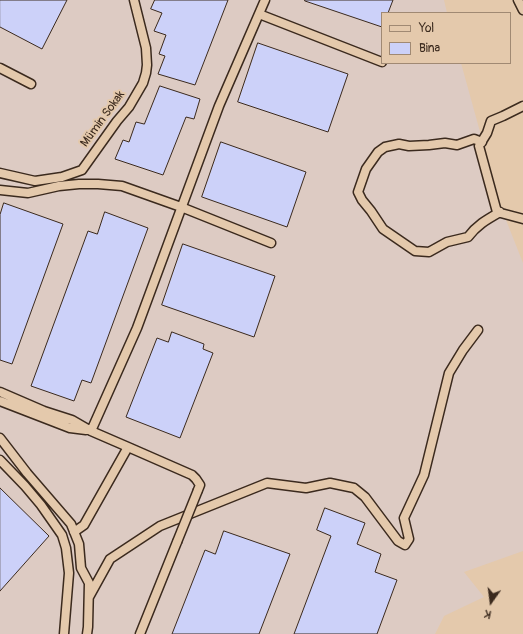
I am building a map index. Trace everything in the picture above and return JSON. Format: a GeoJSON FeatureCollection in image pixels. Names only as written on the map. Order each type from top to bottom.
{"type":"FeatureCollection","features":[{"type":"Feature","properties":{"kind":"street","name":"Mümin Sokak"},"geometry":{"type":"LineString","coordinates":[[0,173],[35,181],[62,176],[82,170],[117,121],[129,107],[142,83],[148,65],[146,48],[134,0]]}},
{"type":"Feature","properties":{"kind":"street"},"geometry":{"type":"LineString","coordinates":[[90,431],[137,328],[219,106],[265,0]]}},
{"type":"Feature","properties":{"kind":"street"},"geometry":{"type":"LineString","coordinates":[[518,0],[523,10]]}},
{"type":"Feature","properties":{"kind":"street"},"geometry":{"type":"LineString","coordinates":[[259,14],[381,62]]}},
{"type":"Feature","properties":{"kind":"street"},"geometry":{"type":"LineString","coordinates":[[0,68],[31,84]]}},
{"type":"Feature","properties":{"kind":"street"},"geometry":{"type":"LineString","coordinates":[[523,106],[491,121],[487,133],[479,146],[496,212],[523,219]]}},
{"type":"Feature","properties":{"kind":"street"},"geometry":{"type":"LineString","coordinates":[[482,142],[474,139],[457,145],[445,143],[409,146],[399,144],[385,147],[378,152],[366,169],[358,192],[383,229],[415,251],[429,252],[447,242],[468,237],[475,228],[500,212]]}},
{"type":"Feature","properties":{"kind":"street"},"geometry":{"type":"LineString","coordinates":[[0,190],[28,193],[59,186],[79,184],[122,186],[181,207],[271,243]]}},
{"type":"Feature","properties":{"kind":"street"},"geometry":{"type":"LineString","coordinates":[[89,597],[110,558],[160,526],[267,483],[306,488],[330,483],[354,488],[365,497],[398,541],[405,544],[408,539],[404,518],[424,475],[449,373],[463,350],[478,330]]}},
{"type":"Feature","properties":{"kind":"street"},"geometry":{"type":"LineString","coordinates":[[0,392],[44,411],[72,420],[90,431],[192,475],[200,485],[140,634]]}},
{"type":"Feature","properties":{"kind":"street"},"geometry":{"type":"LineString","coordinates":[[0,401],[70,428],[90,431]]}},
{"type":"Feature","properties":{"kind":"street"},"geometry":{"type":"LineString","coordinates":[[0,438],[71,524],[79,544],[80,568],[90,583],[87,634]]}},
{"type":"Feature","properties":{"kind":"street"},"geometry":{"type":"LineString","coordinates":[[74,532],[84,525],[128,447]]}},
{"type":"Feature","properties":{"kind":"street"},"geometry":{"type":"LineString","coordinates":[[0,460],[25,486],[62,535],[66,548],[69,573],[64,634]]}},
{"type":"Feature","properties":{"kind":"shaded area"},"geometry":{"type":"Polygon","coordinates":[[[0,0],[444,0],[447,12],[381,12],[381,64],[461,64],[482,139],[474,139],[523,263],[523,551],[464,572],[484,597],[444,616],[435,634],[0,634],[0,0]]]}},
{"type":"Feature","properties":{"kind":"building"},"geometry":{"type":"Polygon","coordinates":[[[0,0],[67,0],[42,49],[0,27],[0,0]]]}},
{"type":"Feature","properties":{"kind":"building"},"geometry":{"type":"Polygon","coordinates":[[[155,0],[228,0],[195,85],[158,74],[165,56],[159,54],[166,35],[154,31],[162,13],[151,9],[155,0]]]}},
{"type":"Feature","properties":{"kind":"building"},"geometry":{"type":"Polygon","coordinates":[[[393,0],[388,12],[381,12],[381,27],[305,1],[393,0]]]}},
{"type":"Feature","properties":{"kind":"building"},"geometry":{"type":"Polygon","coordinates":[[[258,43],[348,74],[328,132],[238,102],[258,43]]]}},
{"type":"Feature","properties":{"kind":"building"},"geometry":{"type":"Polygon","coordinates":[[[160,86],[200,99],[194,119],[186,117],[163,175],[115,159],[123,140],[129,142],[136,122],[144,124],[160,86]]]}},
{"type":"Feature","properties":{"kind":"building"},"geometry":{"type":"Polygon","coordinates":[[[221,142],[306,172],[287,227],[202,197],[221,142]]]}},
{"type":"Feature","properties":{"kind":"building"},"geometry":{"type":"Polygon","coordinates":[[[4,203],[63,224],[12,364],[0,360],[0,215],[4,203]]]}},
{"type":"Feature","properties":{"kind":"building"},"geometry":{"type":"Polygon","coordinates":[[[105,212],[148,228],[91,383],[82,380],[74,401],[31,386],[88,231],[97,234],[105,212]]]}},
{"type":"Feature","properties":{"kind":"building"},"geometry":{"type":"Polygon","coordinates":[[[183,244],[275,276],[254,337],[162,305],[183,244]]]}},
{"type":"Feature","properties":{"kind":"building"},"geometry":{"type":"Polygon","coordinates":[[[172,332],[204,344],[203,349],[213,353],[180,438],[126,417],[157,338],[168,342],[172,332]]]}},
{"type":"Feature","properties":{"kind":"building"},"geometry":{"type":"Polygon","coordinates":[[[0,488],[49,536],[0,591],[0,488]]]}},
{"type":"Feature","properties":{"kind":"building"},"geometry":{"type":"Polygon","coordinates":[[[325,508],[365,523],[357,544],[381,554],[375,572],[397,580],[377,634],[294,634],[331,536],[317,530],[325,508]]]}},
{"type":"Feature","properties":{"kind":"building"},"geometry":{"type":"Polygon","coordinates":[[[224,531],[290,554],[259,634],[172,634],[205,550],[215,554],[224,531]]]}}]}
